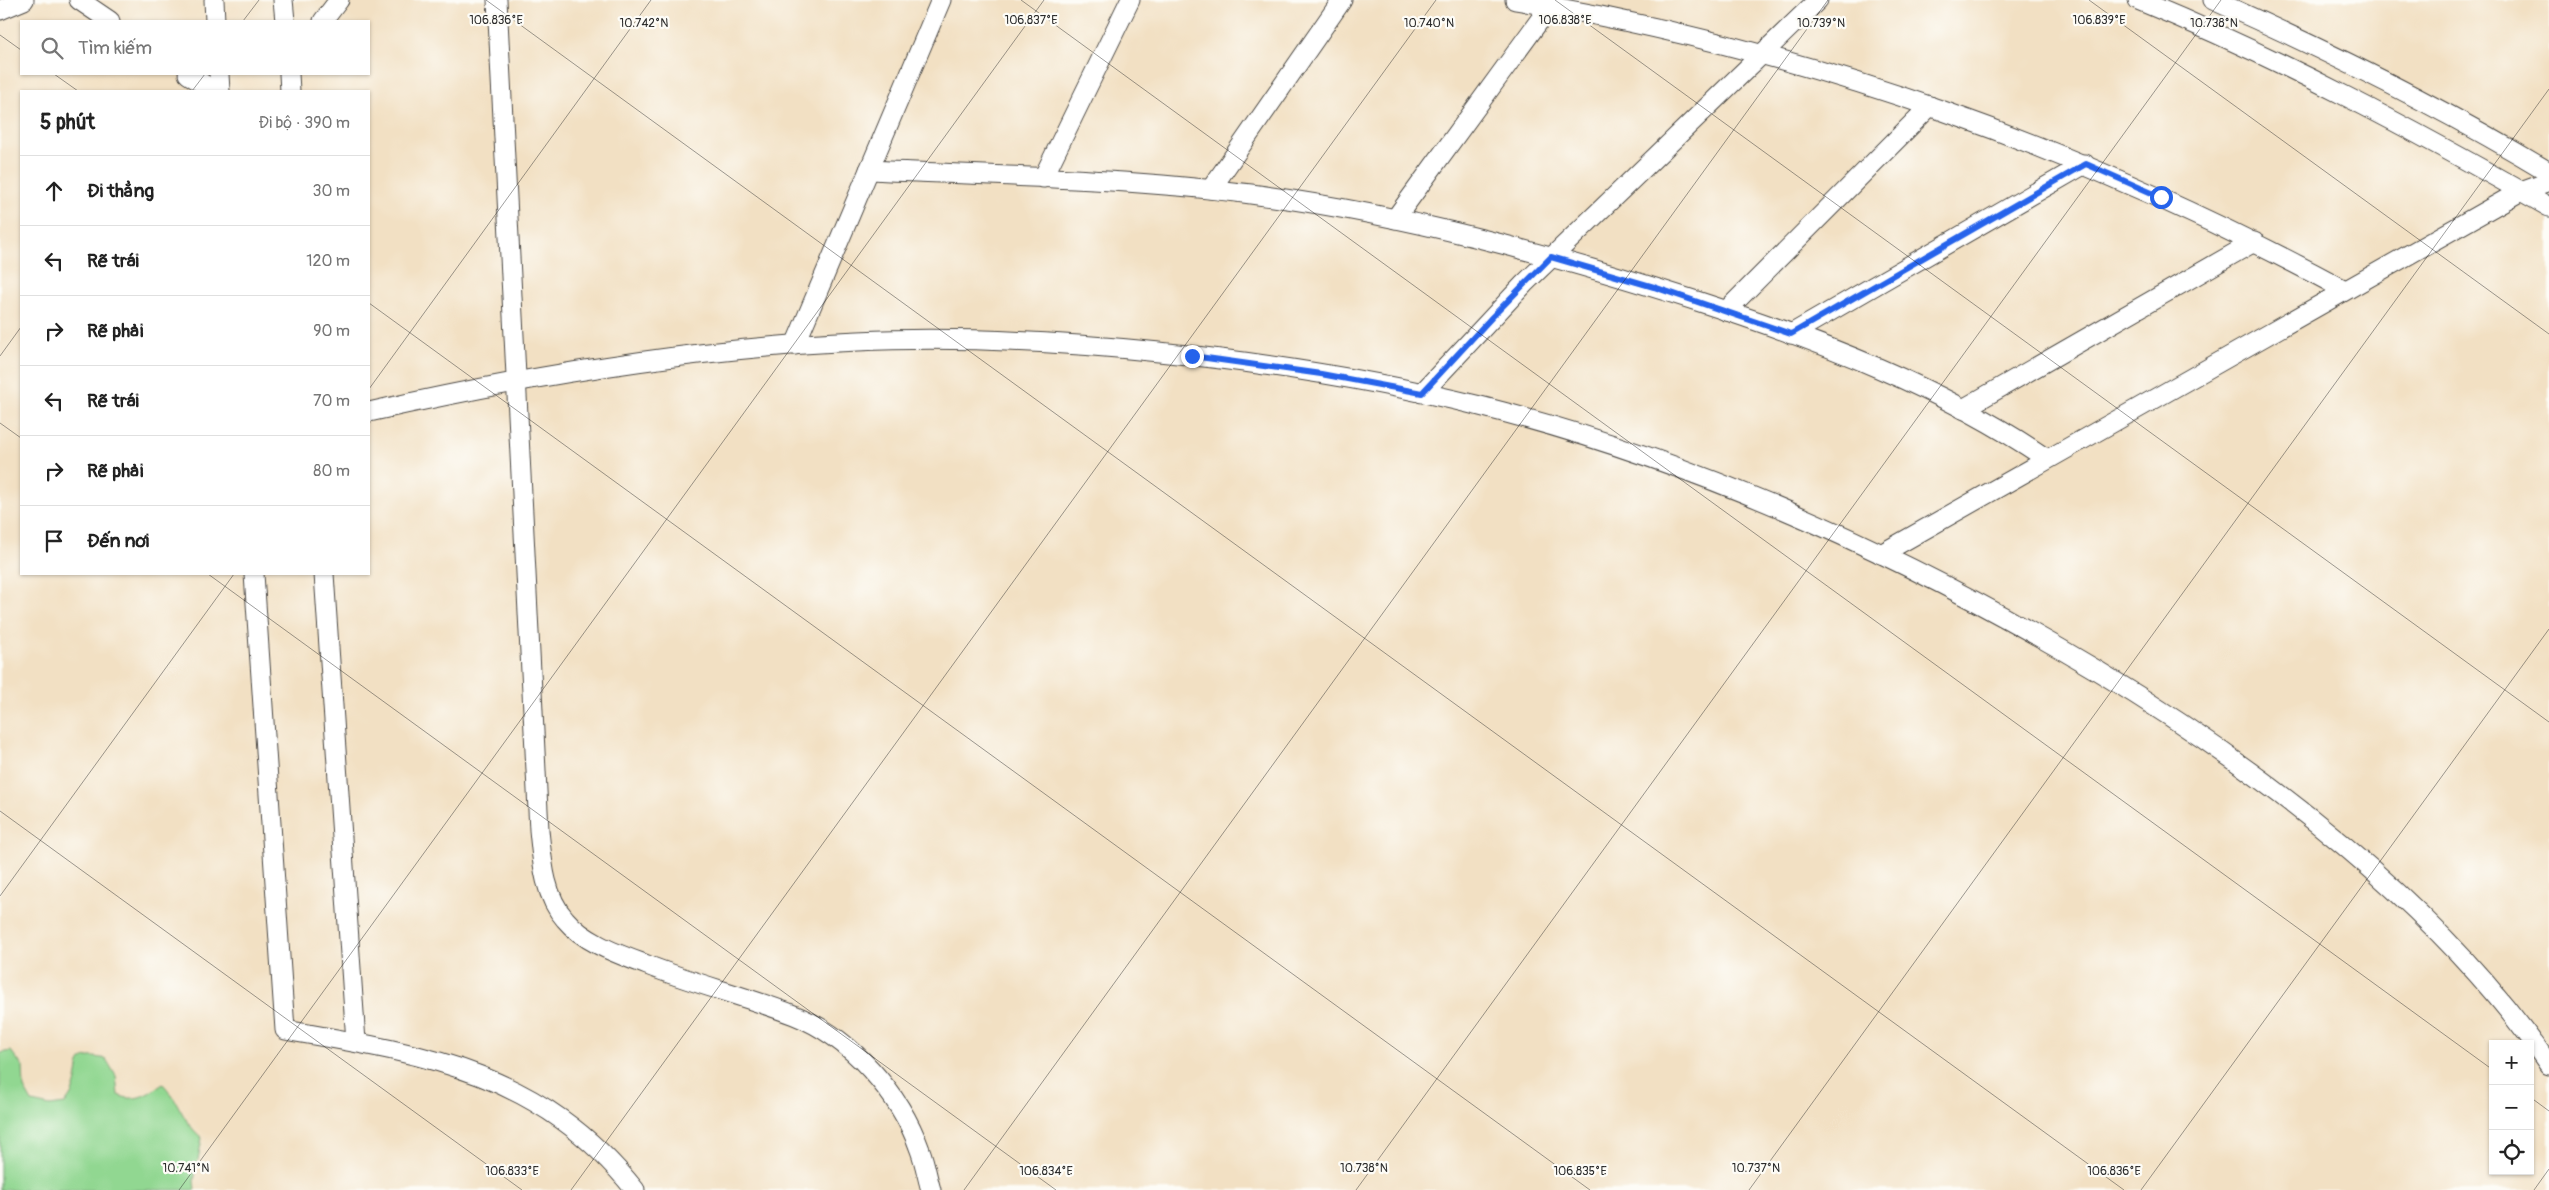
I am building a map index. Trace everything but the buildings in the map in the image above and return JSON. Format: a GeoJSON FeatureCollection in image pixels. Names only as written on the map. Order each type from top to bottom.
{"type":"FeatureCollection","features":[{"type":"Feature","properties":{"kind":"street"},"geometry":{"type":"LineString","coordinates":[[0,10],[24,0]]}},
{"type":"Feature","properties":{"kind":"street"},"geometry":{"type":"LineString","coordinates":[[78,0],[108,20]]}},
{"type":"Feature","properties":{"kind":"street"},"geometry":{"type":"LineString","coordinates":[[214,0],[215,20]]}},
{"type":"Feature","properties":{"kind":"street"},"geometry":{"type":"LineString","coordinates":[[284,0],[285,20]]}},
{"type":"Feature","properties":{"kind":"street"},"geometry":{"type":"LineString","coordinates":[[324,20],[339,0]]}},
{"type":"Feature","properties":{"kind":"street"},"geometry":{"type":"LineString","coordinates":[[497,0],[539,830],[546,880],[555,906],[575,930],[597,944],[660,970],[796,1016],[824,1031],[846,1048],[883,1085],[902,1112],[920,1150],[931,1190]]}},
{"type":"Feature","properties":{"kind":"street"},"geometry":{"type":"LineString","coordinates":[[795,345],[941,0]]}},
{"type":"Feature","properties":{"kind":"street"},"geometry":{"type":"LineString","coordinates":[[1043,178],[1130,0]]}},
{"type":"Feature","properties":{"kind":"street"},"geometry":{"type":"LineString","coordinates":[[1211,189],[1342,0]]}},
{"type":"Feature","properties":{"kind":"street"},"geometry":{"type":"LineString","coordinates":[[1515,0],[1633,22],[1763,53],[1930,106],[2086,164],[2161,197],[2254,242],[2345,290]]}},
{"type":"Feature","properties":{"kind":"street"},"geometry":{"type":"LineString","coordinates":[[1422,393],[1492,317],[1551,257],[1818,0]]}},
{"type":"Feature","properties":{"kind":"street"},"geometry":{"type":"LineString","coordinates":[[2138,0],[2197,26],[2383,115],[2549,207]]}},
{"type":"Feature","properties":{"kind":"street"},"geometry":{"type":"LineString","coordinates":[[2197,26],[2208,0]]}},
{"type":"Feature","properties":{"kind":"street"},"geometry":{"type":"LineString","coordinates":[[2213,0],[2321,49],[2397,87],[2549,172]]}},
{"type":"Feature","properties":{"kind":"street"},"geometry":{"type":"LineString","coordinates":[[1395,219],[1550,6]]}},
{"type":"Feature","properties":{"kind":"street"},"geometry":{"type":"LineString","coordinates":[[190,75],[212,90]]}},
{"type":"Feature","properties":{"kind":"street"},"geometry":{"type":"LineString","coordinates":[[219,75],[220,90]]}},
{"type":"Feature","properties":{"kind":"street"},"geometry":{"type":"LineString","coordinates":[[289,75],[290,90]]}},
{"type":"Feature","properties":{"kind":"street"},"geometry":{"type":"LineString","coordinates":[[1726,311],[1930,106]]}},
{"type":"Feature","properties":{"kind":"street"},"geometry":{"type":"LineString","coordinates":[[1791,334],[2086,164]]}},
{"type":"Feature","properties":{"kind":"street"},"geometry":{"type":"LineString","coordinates":[[869,170],[1043,178],[1211,189],[1312,203],[1467,234],[1551,257],[1726,311],[1791,334],[1855,360],[1963,409],[1996,426],[2047,459]]}},
{"type":"Feature","properties":{"kind":"street"},"geometry":{"type":"LineString","coordinates":[[1881,554],[2521,191],[2549,181]]}},
{"type":"Feature","properties":{"kind":"street"},"geometry":{"type":"LineString","coordinates":[[1963,409],[2254,242]]}},
{"type":"Feature","properties":{"kind":"street"},"geometry":{"type":"LineString","coordinates":[[370,412],[517,383],[677,358],[795,345],[858,341],[925,340],[1089,346],[1257,364],[1422,393],[1516,416],[1631,452],[1781,508],[1881,554],[1993,611],[2119,684],[2176,720],[2285,800],[2344,847],[2455,948],[2519,1022],[2549,1066]]}},
{"type":"Feature","properties":{"kind":"street"},"geometry":{"type":"LineString","coordinates":[[254,575],[286,1030],[356,1042],[448,1063],[485,1076],[526,1095],[587,1139],[618,1169],[635,1190]]}},
{"type":"Feature","properties":{"kind":"street"},"geometry":{"type":"LineString","coordinates":[[324,575],[356,1042]]}},
{"type":"Feature","properties":{"kind":"green space"},"geometry":{"type":"Polygon","coordinates":[[[11,1051],[23,1067],[24,1088],[32,1102],[50,1106],[65,1104],[76,1082],[79,1063],[87,1057],[106,1059],[116,1076],[118,1095],[136,1098],[147,1094],[163,1084],[189,1124],[202,1138],[194,1181],[195,1190],[0,1190],[0,1053],[11,1051]]]}},
{"type":"Feature","properties":{"kind":"route"},"geometry":{"type":"LineString","coordinates":[[1192,356],[1321,374],[1422,393],[1460,350],[1551,257],[1654,287],[1791,334],[2086,164],[2161,197]]}}]}
